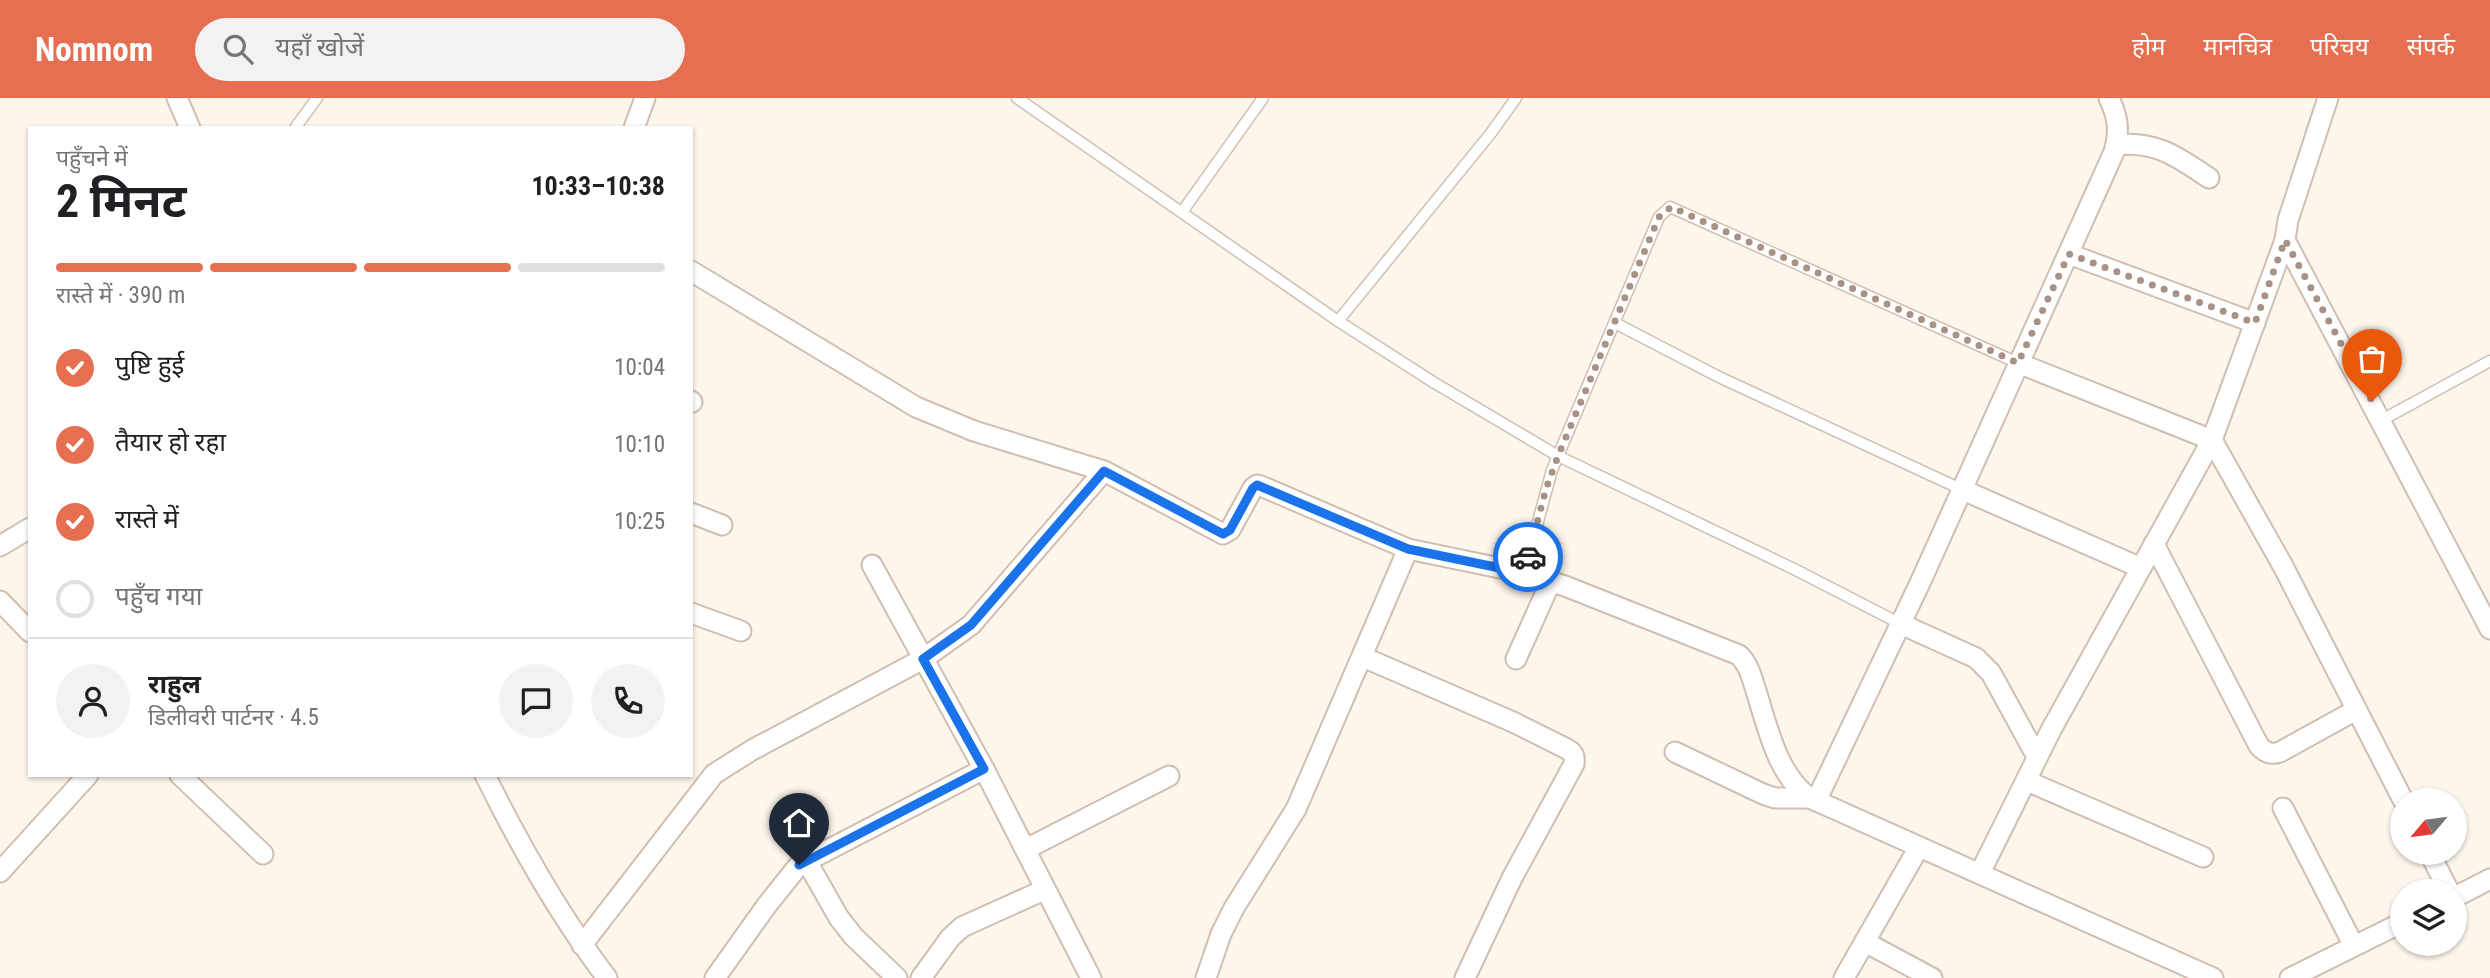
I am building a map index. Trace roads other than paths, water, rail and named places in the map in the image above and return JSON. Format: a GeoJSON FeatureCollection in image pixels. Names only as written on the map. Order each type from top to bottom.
{"type":"FeatureCollection","features":[{"type":"Feature","properties":{"kind":"street"},"geometry":{"type":"LineString","coordinates":[[177,98],[189,126]]}},
{"type":"Feature","properties":{"kind":"street"},"geometry":{"type":"LineString","coordinates":[[635,126],[645,98]]}},
{"type":"Feature","properties":{"kind":"street"},"geometry":{"type":"LineString","coordinates":[[1813,800],[1901,624],[1963,490],[2116,145],[2119,128],[2116,112],[2109,98]]}},
{"type":"Feature","properties":{"kind":"street"},"geometry":{"type":"LineString","coordinates":[[1980,873],[2037,757],[2212,440],[2285,240],[2288,219],[2328,98]]}},
{"type":"Feature","properties":{"kind":"street"},"geometry":{"type":"LineString","coordinates":[[2116,145],[2136,143],[2151,146],[2209,177]]}},
{"type":"Feature","properties":{"kind":"street"},"geometry":{"type":"LineString","coordinates":[[2285,240],[2490,629]]}},
{"type":"Feature","properties":{"kind":"street"},"geometry":{"type":"LineString","coordinates":[[2069,254],[2255,323]]}},
{"type":"Feature","properties":{"kind":"street"},"geometry":{"type":"LineString","coordinates":[[693,272],[916,407],[974,431],[1104,471],[1223,534],[1230,530],[1257,485],[1408,549],[1551,581],[1739,655],[1748,664],[1768,728],[1786,772],[1799,790],[1813,800],[2213,978]]}},
{"type":"Feature","properties":{"kind":"street"},"geometry":{"type":"LineString","coordinates":[[2018,363],[2212,440],[2277,555],[2397,788]]}},
{"type":"Feature","properties":{"kind":"street"},"geometry":{"type":"LineString","coordinates":[[582,944],[714,774],[752,750],[923,659],[971,625],[1104,471]]}},
{"type":"Feature","properties":{"kind":"street"},"geometry":{"type":"LineString","coordinates":[[1963,490],[2141,568]]}},
{"type":"Feature","properties":{"kind":"street"},"geometry":{"type":"LineString","coordinates":[[693,514],[722,525]]}},
{"type":"Feature","properties":{"kind":"street"},"geometry":{"type":"LineString","coordinates":[[0,546],[28,529]]}},
{"type":"Feature","properties":{"kind":"street"},"geometry":{"type":"LineString","coordinates":[[2154,544],[2259,746],[2265,752],[2280,752],[2356,710]]}},
{"type":"Feature","properties":{"kind":"street"},"geometry":{"type":"LineString","coordinates":[[1206,978],[1221,934],[1234,908],[1296,809],[1408,549]]}},
{"type":"Feature","properties":{"kind":"street"},"geometry":{"type":"LineString","coordinates":[[872,565],[984,769],[1091,978]]}},
{"type":"Feature","properties":{"kind":"street"},"geometry":{"type":"LineString","coordinates":[[1516,659],[1551,581]]}},
{"type":"Feature","properties":{"kind":"street"},"geometry":{"type":"LineString","coordinates":[[0,601],[28,630]]}},
{"type":"Feature","properties":{"kind":"street"},"geometry":{"type":"LineString","coordinates":[[693,614],[741,631]]}},
{"type":"Feature","properties":{"kind":"street"},"geometry":{"type":"LineString","coordinates":[[1901,624],[1959,648],[1983,664],[1991,673],[2037,757]]}},
{"type":"Feature","properties":{"kind":"street"},"geometry":{"type":"LineString","coordinates":[[1363,657],[1513,722],[1567,749],[1575,757],[1574,764],[1512,878],[1465,978]]}},
{"type":"Feature","properties":{"kind":"street"},"geometry":{"type":"LineString","coordinates":[[1675,752],[1763,794],[1813,800]]}},
{"type":"Feature","properties":{"kind":"street"},"geometry":{"type":"LineString","coordinates":[[715,978],[799,865],[984,769]]}},
{"type":"Feature","properties":{"kind":"street"},"geometry":{"type":"LineString","coordinates":[[1026,849],[1169,776]]}},
{"type":"Feature","properties":{"kind":"street"},"geometry":{"type":"LineString","coordinates":[[0,872],[86,777]]}},
{"type":"Feature","properties":{"kind":"street"},"geometry":{"type":"LineString","coordinates":[[182,777],[263,854]]}},
{"type":"Feature","properties":{"kind":"street"},"geometry":{"type":"LineString","coordinates":[[486,777],[545,888],[607,978]]}},
{"type":"Feature","properties":{"kind":"street"},"geometry":{"type":"LineString","coordinates":[[2027,781],[2203,857]]}},
{"type":"Feature","properties":{"kind":"street"},"geometry":{"type":"LineString","coordinates":[[2283,808],[2354,946]]}},
{"type":"Feature","properties":{"kind":"street"},"geometry":{"type":"LineString","coordinates":[[1844,978],[1919,847]]}},
{"type":"Feature","properties":{"kind":"street"},"geometry":{"type":"LineString","coordinates":[[806,860],[839,918],[854,937],[897,978]]}},
{"type":"Feature","properties":{"kind":"street"},"geometry":{"type":"LineString","coordinates":[[2467,891],[2490,879]]}},
{"type":"Feature","properties":{"kind":"street"},"geometry":{"type":"LineString","coordinates":[[921,978],[950,937],[962,927],[1044,890]]}},
{"type":"Feature","properties":{"kind":"street"},"geometry":{"type":"LineString","coordinates":[[2290,978],[2390,928]]}},
{"type":"Feature","properties":{"kind":"street"},"geometry":{"type":"LineString","coordinates":[[1865,942],[1932,978]]}},
{"type":"Feature","properties":{"kind":"lane"},"geometry":{"type":"LineString","coordinates":[[296,126],[317,98]]}},
{"type":"Feature","properties":{"kind":"lane"},"geometry":{"type":"LineString","coordinates":[[1017,98],[1338,321],[1423,376],[1558,456],[1794,569],[1901,624]]}},
{"type":"Feature","properties":{"kind":"lane"},"geometry":{"type":"LineString","coordinates":[[1182,212],[1263,98]]}},
{"type":"Feature","properties":{"kind":"lane"},"geometry":{"type":"LineString","coordinates":[[1338,321],[1491,133],[1516,98]]}},
{"type":"Feature","properties":{"kind":"lane"},"geometry":{"type":"LineString","coordinates":[[1524,573],[1546,489],[1558,456],[1659,217],[1671,207],[2018,363]]}},
{"type":"Feature","properties":{"kind":"lane"},"geometry":{"type":"LineString","coordinates":[[1615,323],[1719,377],[1963,490]]}},
{"type":"Feature","properties":{"kind":"lane"},"geometry":{"type":"LineString","coordinates":[[2382,420],[2490,361]]}}]}
